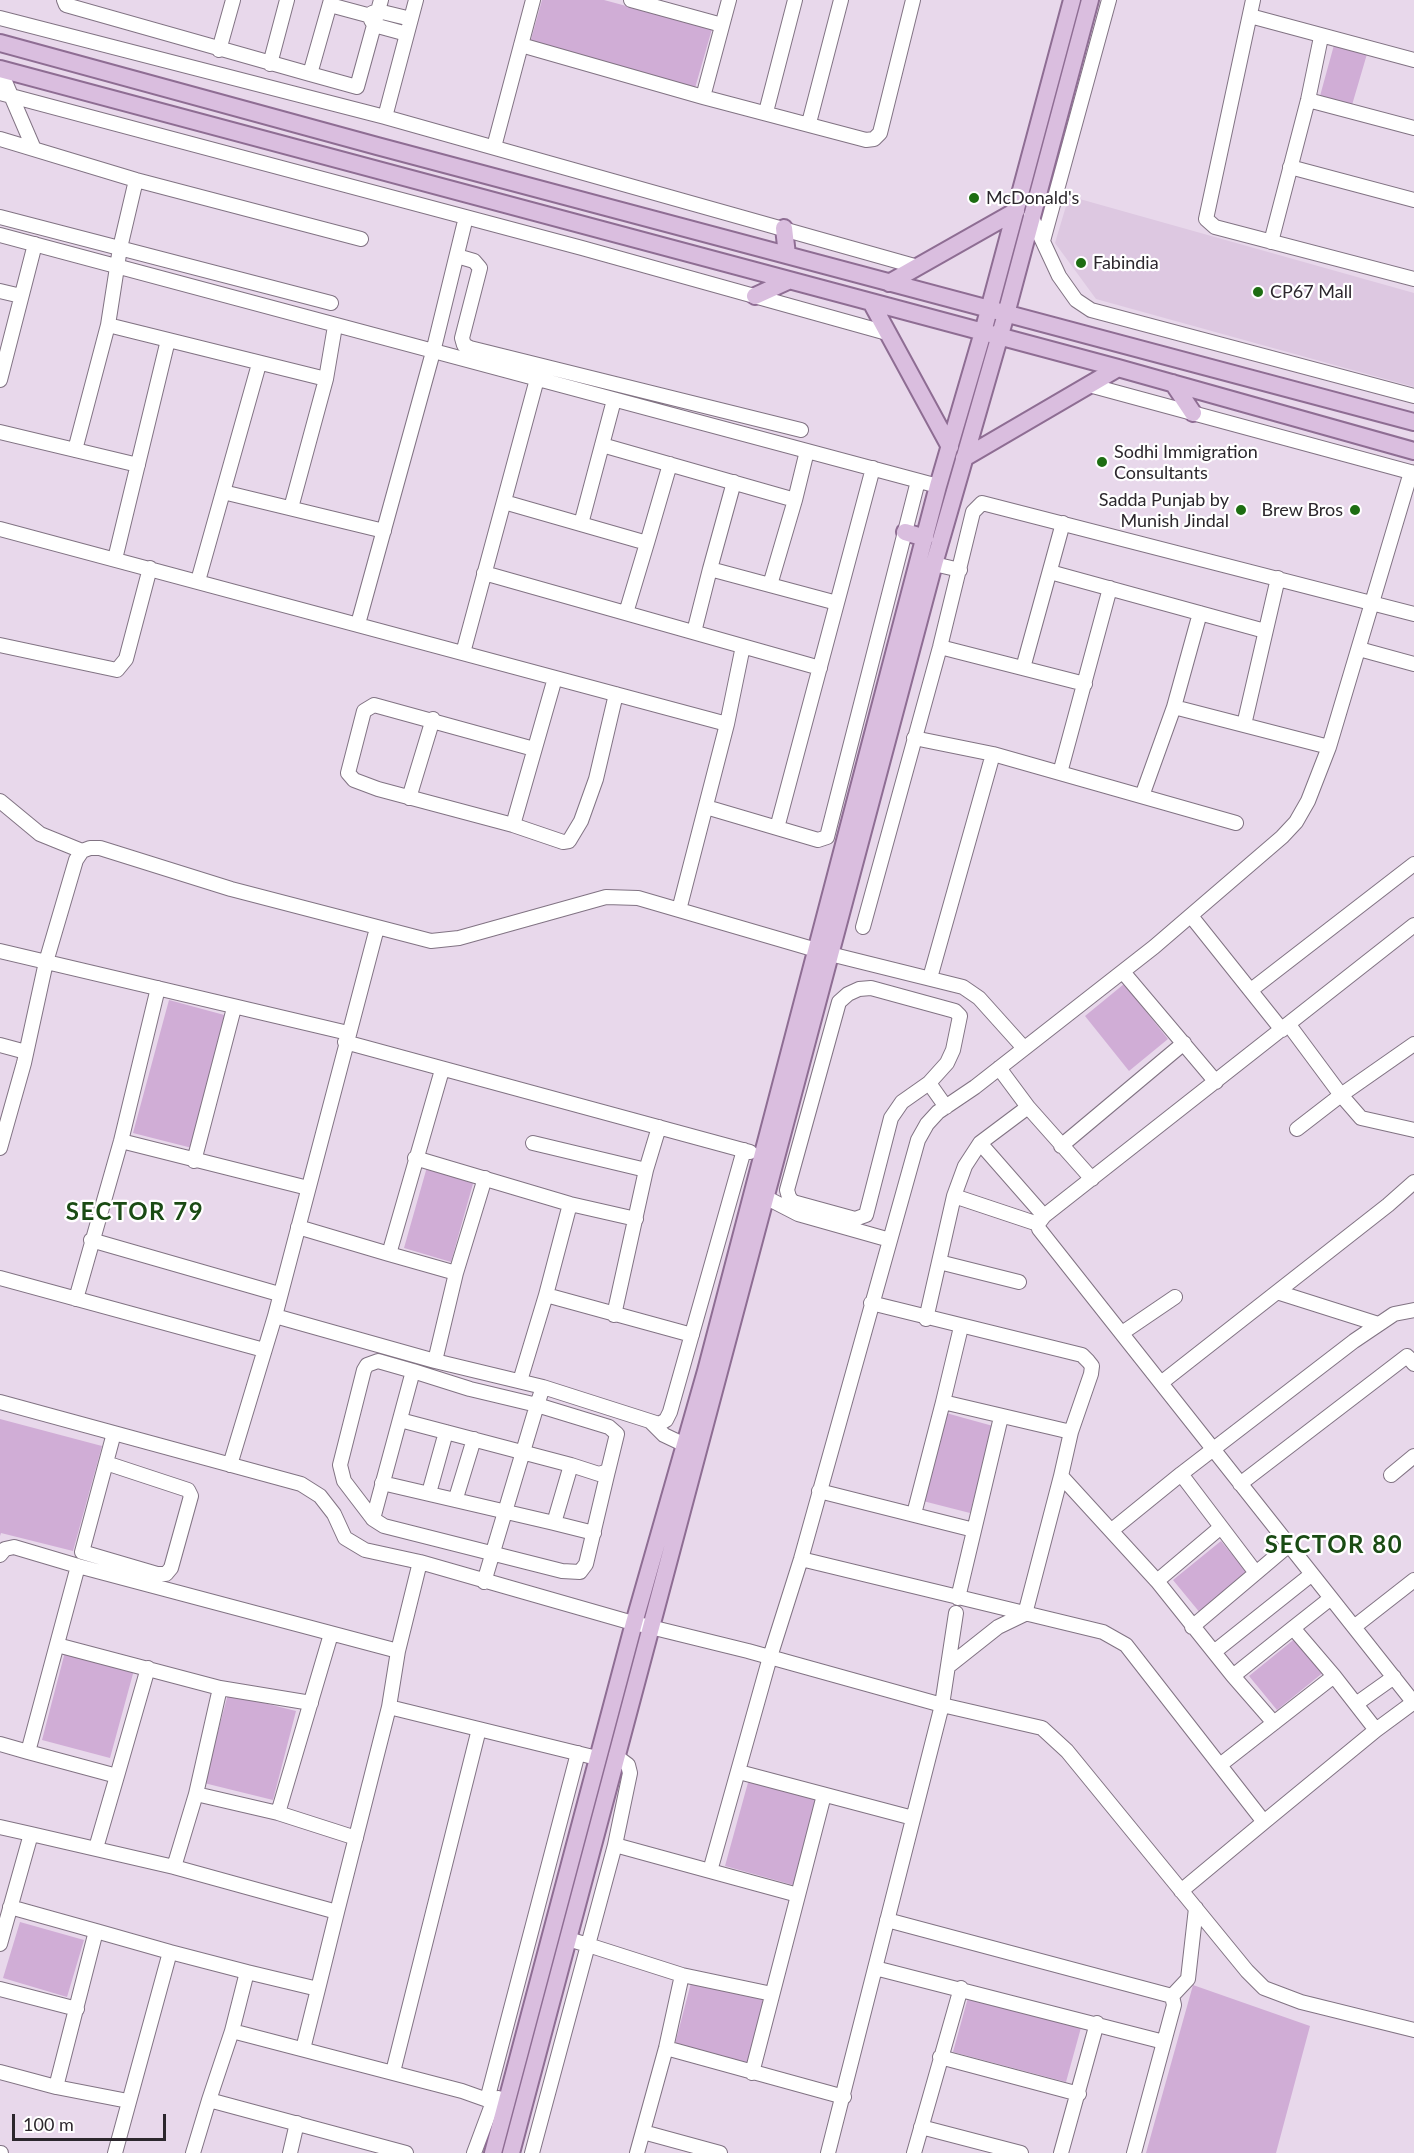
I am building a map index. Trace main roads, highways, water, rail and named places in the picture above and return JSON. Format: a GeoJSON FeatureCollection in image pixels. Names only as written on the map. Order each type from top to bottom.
{"type":"FeatureCollection","features":[{"type":"Feature","properties":{"kind":"main road"},"geometry":{"type":"LineString","coordinates":[[511,2153],[650,1627],[767,1198],[824,952],[859,787],[938,486],[990,335],[1006,314],[1023,213],[1072,0]]}},
{"type":"Feature","properties":{"kind":"main road"},"geometry":{"type":"LineString","coordinates":[[492,2153],[597,1758],[706,1371],[761,1156],[855,860],[964,458],[990,335],[988,310],[1023,213],[1090,0]]}},
{"type":"Feature","properties":{"kind":"main road"},"geometry":{"type":"LineString","coordinates":[[0,43],[988,310],[1414,422]]}},
{"type":"Feature","properties":{"kind":"main road"},"geometry":{"type":"LineString","coordinates":[[0,70],[1118,368],[1414,451]]}},
{"type":"Feature","properties":{"kind":"main road"},"geometry":{"type":"LineString","coordinates":[[890,283],[1023,213]]}},
{"type":"Feature","properties":{"kind":"main road"},"geometry":{"type":"LineString","coordinates":[[784,228],[787,255]]}},
{"type":"Feature","properties":{"kind":"main road"},"geometry":{"type":"LineString","coordinates":[[755,296],[788,281]]}},
{"type":"Feature","properties":{"kind":"main road"},"geometry":{"type":"LineString","coordinates":[[870,302],[950,447]]}},
{"type":"Feature","properties":{"kind":"main road"},"geometry":{"type":"LineString","coordinates":[[964,458],[1118,368]]}},
{"type":"Feature","properties":{"kind":"main road"},"geometry":{"type":"LineString","coordinates":[[1173,384],[1193,413]]}},
{"type":"Feature","properties":{"kind":"main road"},"geometry":{"type":"LineString","coordinates":[[905,532],[925,538]]}},
{"type":"Feature","properties":{"kind":"main road"},"geometry":{"type":"LineString","coordinates":[[842,784],[859,787]]}},
{"type":"Feature","properties":{"kind":"place","name":"McDonald's"},"geometry":{"type":"Point","coordinates":[974,198]}},
{"type":"Feature","properties":{"kind":"place","name":"Fabindia"},"geometry":{"type":"Point","coordinates":[1081,263]}},
{"type":"Feature","properties":{"kind":"place","name":"CP67 Mall"},"geometry":{"type":"Point","coordinates":[1258,292]}},
{"type":"Feature","properties":{"kind":"place","name":"Sodhi Immigration Consultants"},"geometry":{"type":"Point","coordinates":[1102,462]}},
{"type":"Feature","properties":{"kind":"place","name":"Sadda Punjab by Munish Jindal"},"geometry":{"type":"Point","coordinates":[1241,510]}},
{"type":"Feature","properties":{"kind":"place","name":"Brew Bros"},"geometry":{"type":"Point","coordinates":[1355,510]}},
{"type":"Feature","properties":{"kind":"district","name":"SECTOR 79"},"geometry":{"type":"Point","coordinates":[135,1212]}},
{"type":"Feature","properties":{"kind":"district","name":"SECTOR 80"},"geometry":{"type":"Point","coordinates":[1334,1545]}}]}
